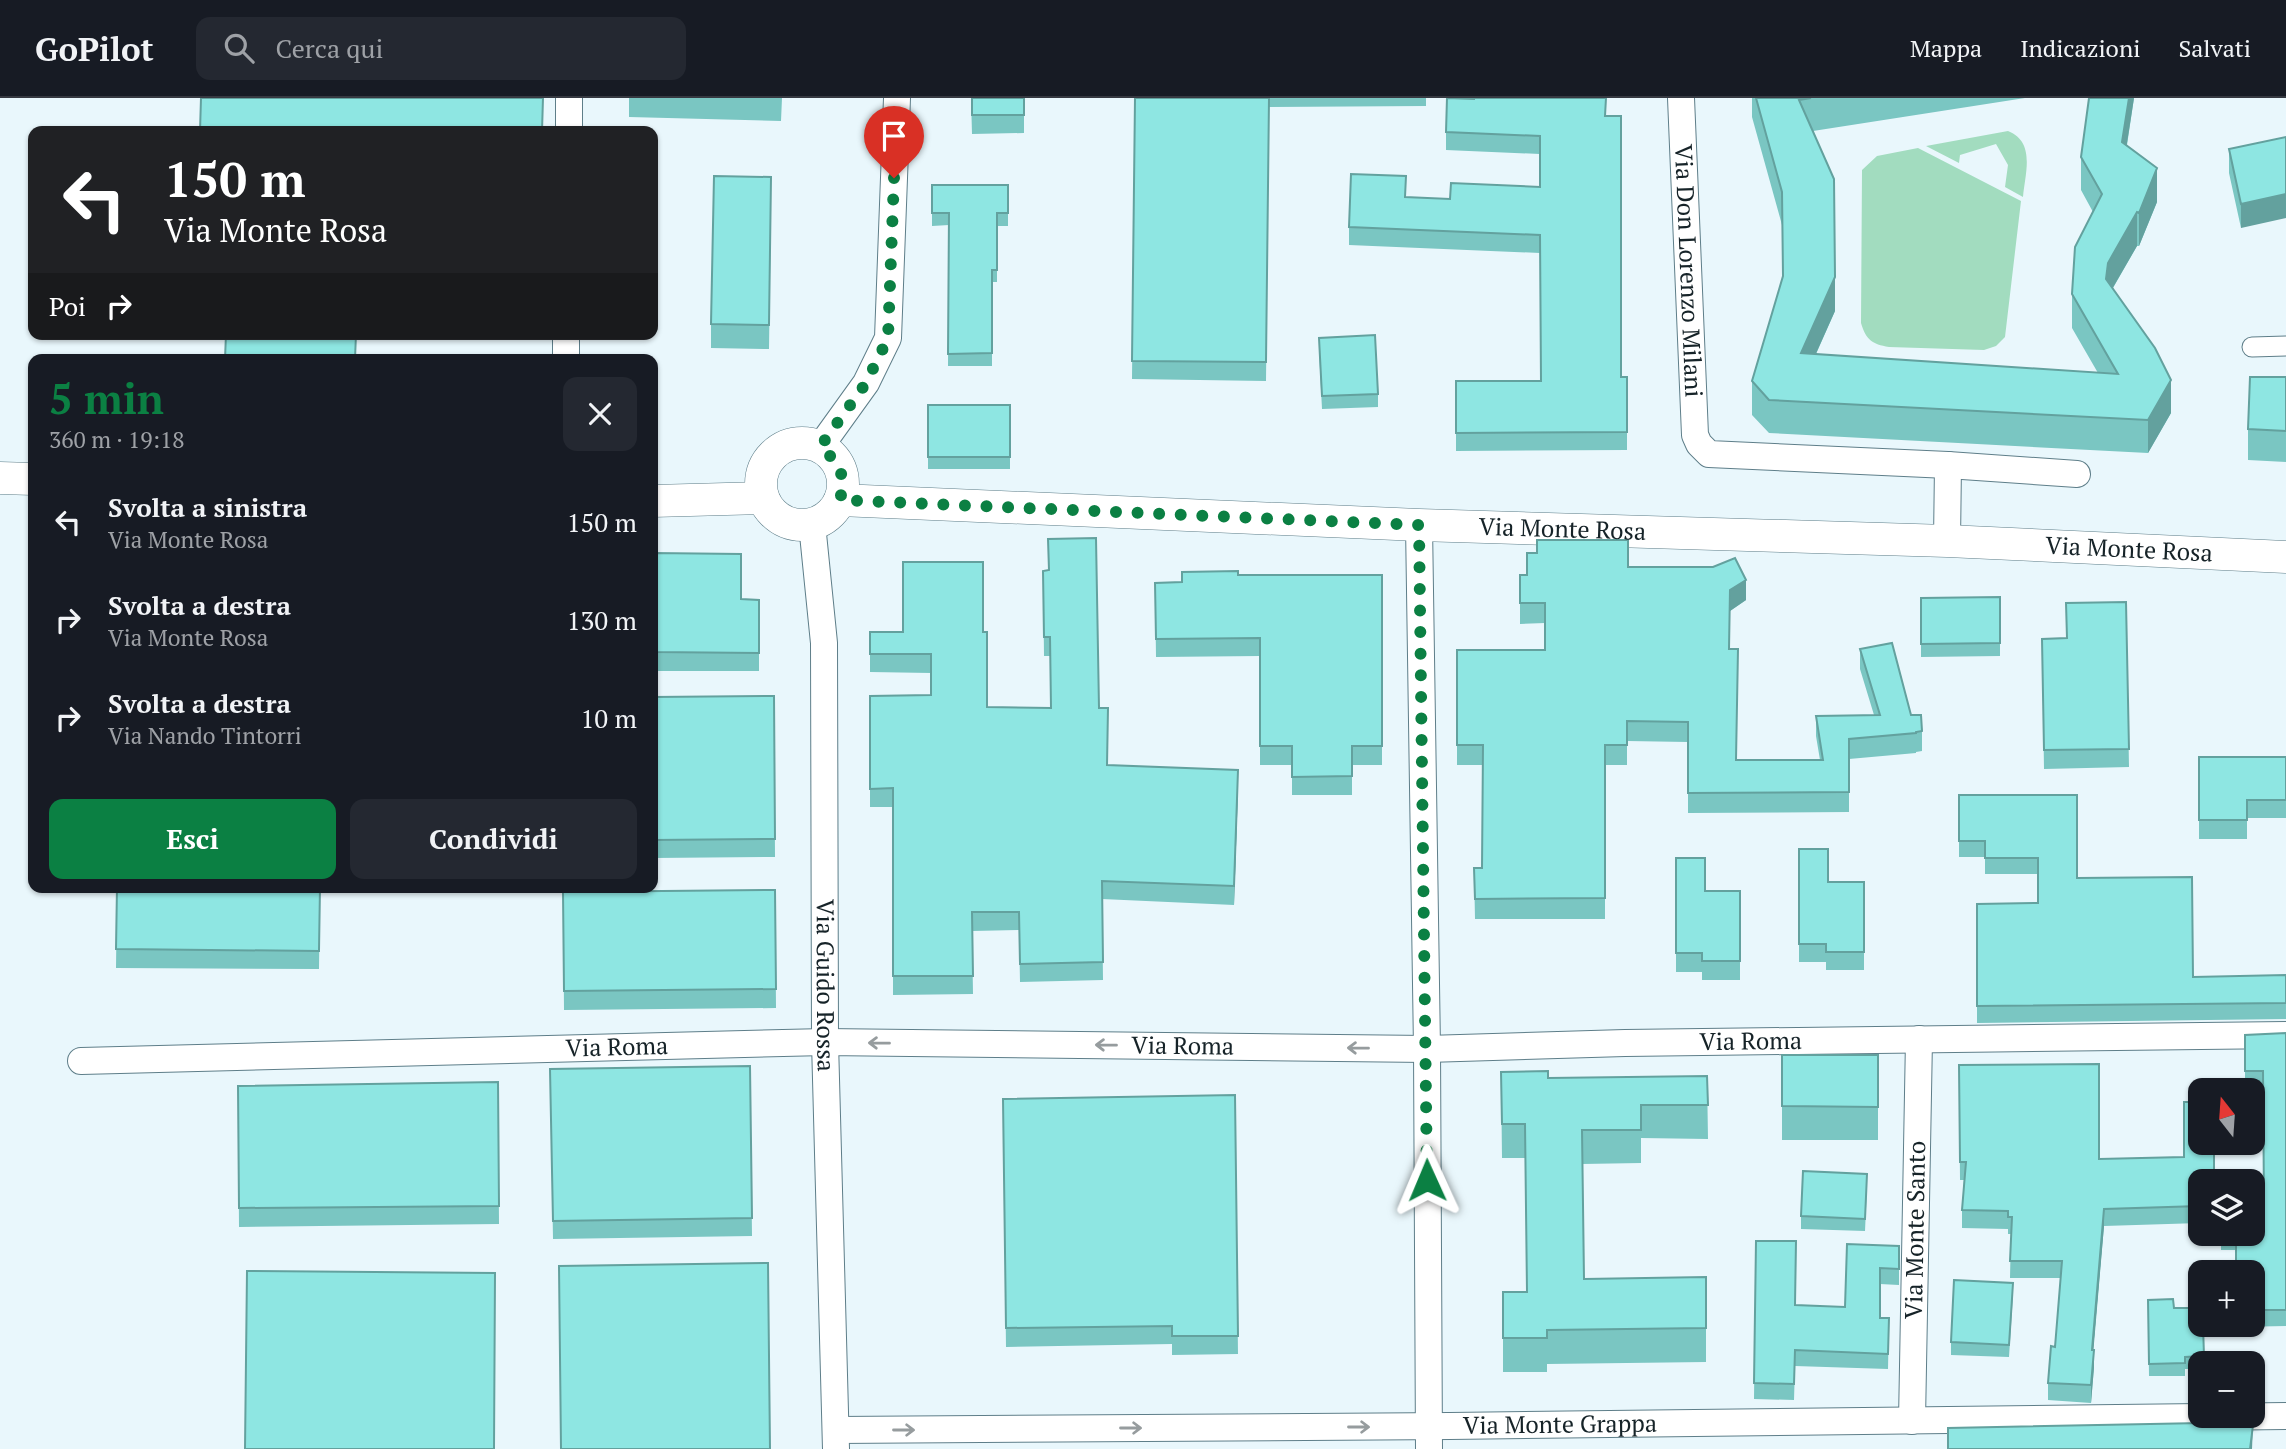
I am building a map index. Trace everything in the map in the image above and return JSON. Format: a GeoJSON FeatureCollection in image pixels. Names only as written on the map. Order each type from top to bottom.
{"type":"FeatureCollection","features":[{"type":"Feature","properties":{"kind":"street"},"geometry":{"type":"LineString","coordinates":[[569,98],[569,126]]}},
{"type":"Feature","properties":{"kind":"street"},"geometry":{"type":"LineString","coordinates":[[820,447],[866,383],[888,338],[897,98]]}},
{"type":"Feature","properties":{"kind":"street","name":"Via Don Lorenzo Milani"},"geometry":{"type":"LineString","coordinates":[[1681,98],[1695,435],[1699,444],[1709,454],[1948,465]]}},
{"type":"Feature","properties":{"kind":"street"},"geometry":{"type":"LineString","coordinates":[[2252,347],[2286,346]]}},
{"type":"Feature","properties":{"kind":"street"},"geometry":{"type":"LineString","coordinates":[[804,442],[820,447],[834,458],[841,471],[843,486],[840,500],[828,515],[812,524],[798,525],[783,521],[771,511],[763,498],[761,481],[765,464],[776,452],[790,444],[804,442]]}},
{"type":"Feature","properties":{"kind":"street"},"geometry":{"type":"LineString","coordinates":[[1947,541],[1948,465],[2077,474]]}},
{"type":"Feature","properties":{"kind":"street"},"geometry":{"type":"LineString","coordinates":[[0,478],[28,479]]}},
{"type":"Feature","properties":{"kind":"street"},"geometry":{"type":"LineString","coordinates":[[658,501],[763,498]]}},
{"type":"Feature","properties":{"kind":"street","name":"Via Monte Rosa"},"geometry":{"type":"LineString","coordinates":[[840,500],[1419,525],[1947,541],[2286,556]]}},
{"type":"Feature","properties":{"kind":"street","name":"Via Guido Rossa"},"geometry":{"type":"LineString","coordinates":[[812,524],[824,643],[825,1042],[836,1439]]}},
{"type":"Feature","properties":{"kind":"street"},"geometry":{"type":"LineString","coordinates":[[1419,525],[1427,1049],[1429,1437]]}},
{"type":"Feature","properties":{"kind":"street","name":"Via Roma"},"geometry":{"type":"LineString","coordinates":[[81,1061],[825,1042],[1427,1049],[1625,1042],[2286,1035]]}},
{"type":"Feature","properties":{"kind":"street","name":"Via Monte Santo"},"geometry":{"type":"LineString","coordinates":[[1912,1421],[1919,1039]]}},
{"type":"Feature","properties":{"kind":"street","name":"Via Monte Grappa"},"geometry":{"type":"LineString","coordinates":[[836,1439],[1429,1437],[1912,1421],[2286,1416]]}},
{"type":"Feature","properties":{"kind":"green space"},"geometry":{"type":"Polygon","coordinates":[[[2008,131],[2017,136],[2026,151],[2027,169],[2023,197],[2005,187],[2008,165],[1996,144],[1960,155],[1959,163],[1926,146],[2008,131]]]}},
{"type":"Feature","properties":{"kind":"green space"},"geometry":{"type":"Polygon","coordinates":[[[1918,148],[2021,201],[2005,337],[1996,346],[1984,350],[1889,347],[1870,340],[1863,329],[1862,170],[1877,156],[1918,148]]]}},
{"type":"Feature","properties":{"kind":"building"},"geometry":{"type":"Polygon","coordinates":[[[201,98],[543,98],[542,126],[200,126],[201,98]]]}},
{"type":"Feature","properties":{"kind":"building"},"geometry":{"type":"Polygon","coordinates":[[[972,98],[1024,98],[1024,115],[972,115],[972,98]]]}},
{"type":"Feature","properties":{"kind":"building"},"geometry":{"type":"Polygon","coordinates":[[[1135,98],[1269,98],[1266,362],[1132,361],[1135,98]]]}},
{"type":"Feature","properties":{"kind":"building"},"geometry":{"type":"Polygon","coordinates":[[[1447,98],[1606,98],[1605,116],[1621,116],[1621,377],[1627,377],[1627,432],[1456,433],[1456,381],[1541,381],[1540,235],[1349,227],[1351,174],[1406,176],[1405,197],[1450,199],[1451,183],[1540,187],[1540,136],[1446,132],[1447,98]]]}},
{"type":"Feature","properties":{"kind":"building"},"geometry":{"type":"Polygon","coordinates":[[[1756,98],[1811,98],[1799,100],[1834,179],[1835,277],[1801,353],[2118,374],[2072,294],[2075,247],[2102,194],[2081,157],[2089,98],[2129,98],[2122,142],[2157,168],[2139,213],[2137,212],[2108,263],[2106,279],[2155,348],[2171,380],[2148,420],[1769,400],[1752,381],[1783,276],[1782,192],[1756,98]]]}},
{"type":"Feature","properties":{"kind":"building"},"geometry":{"type":"Polygon","coordinates":[[[2286,137],[2286,194],[2241,204],[2229,149],[2286,137]]]}},
{"type":"Feature","properties":{"kind":"building"},"geometry":{"type":"Polygon","coordinates":[[[714,176],[771,177],[769,325],[711,324],[714,176]]]}},
{"type":"Feature","properties":{"kind":"building"},"geometry":{"type":"Polygon","coordinates":[[[932,185],[1008,185],[1008,213],[997,213],[997,270],[992,270],[992,353],[948,354],[949,213],[932,213],[932,185]]]}},
{"type":"Feature","properties":{"kind":"building"},"geometry":{"type":"Polygon","coordinates":[[[1375,335],[1378,394],[1322,396],[1319,338],[1375,335]]]}},
{"type":"Feature","properties":{"kind":"building"},"geometry":{"type":"Polygon","coordinates":[[[226,340],[356,340],[355,354],[225,354],[226,340]]]}},
{"type":"Feature","properties":{"kind":"building"},"geometry":{"type":"Polygon","coordinates":[[[2250,377],[2286,377],[2286,431],[2248,429],[2250,377]]]}},
{"type":"Feature","properties":{"kind":"building"},"geometry":{"type":"Polygon","coordinates":[[[928,405],[1010,405],[1010,457],[928,457],[928,405]]]}},
{"type":"Feature","properties":{"kind":"building"},"geometry":{"type":"Polygon","coordinates":[[[1096,538],[1099,708],[1108,708],[1107,765],[1238,770],[1234,886],[1102,881],[1103,962],[1020,964],[1019,912],[972,912],[973,976],[893,976],[893,788],[870,789],[870,696],[931,695],[931,654],[870,654],[870,632],[903,632],[903,562],[983,562],[987,707],[1051,708],[1050,637],[1044,637],[1043,571],[1049,570],[1048,539],[1096,538]]]}},
{"type":"Feature","properties":{"kind":"building"},"geometry":{"type":"Polygon","coordinates":[[[1537,540],[1628,540],[1628,567],[1713,567],[1735,558],[1746,580],[1730,590],[1729,649],[1738,649],[1736,760],[1823,760],[1816,716],[1880,715],[1860,649],[1892,643],[1911,715],[1921,715],[1922,731],[1849,739],[1849,792],[1688,793],[1688,722],[1627,721],[1627,745],[1605,745],[1605,898],[1475,899],[1474,868],[1482,868],[1483,745],[1457,745],[1457,650],[1545,650],[1545,603],[1520,603],[1520,575],[1527,575],[1527,553],[1537,553],[1537,540]]]}},
{"type":"Feature","properties":{"kind":"building"},"geometry":{"type":"Polygon","coordinates":[[[658,553],[741,554],[741,599],[759,600],[759,653],[658,652],[658,553]]]}},
{"type":"Feature","properties":{"kind":"building"},"geometry":{"type":"Polygon","coordinates":[[[1238,571],[1238,575],[1382,575],[1382,746],[1352,746],[1352,776],[1292,777],[1292,746],[1260,746],[1260,638],[1156,639],[1155,583],[1182,582],[1182,572],[1238,571]]]}},
{"type":"Feature","properties":{"kind":"building"},"geometry":{"type":"Polygon","coordinates":[[[2000,597],[2000,643],[1921,644],[1921,598],[2000,597]]]}},
{"type":"Feature","properties":{"kind":"building"},"geometry":{"type":"Polygon","coordinates":[[[2126,602],[2129,749],[2044,750],[2042,639],[2067,638],[2066,603],[2126,602]]]}},
{"type":"Feature","properties":{"kind":"building"},"geometry":{"type":"Polygon","coordinates":[[[774,696],[775,839],[658,840],[658,697],[774,696]]]}},
{"type":"Feature","properties":{"kind":"building"},"geometry":{"type":"Polygon","coordinates":[[[2199,757],[2286,757],[2286,800],[2247,800],[2247,820],[2199,820],[2199,757]]]}},
{"type":"Feature","properties":{"kind":"building"},"geometry":{"type":"Polygon","coordinates":[[[1959,795],[2077,795],[2077,878],[2192,877],[2193,977],[2286,975],[2286,1003],[1977,1006],[1977,904],[2038,903],[2038,858],[1985,858],[1985,841],[1959,841],[1959,795]]]}},
{"type":"Feature","properties":{"kind":"building"},"geometry":{"type":"Polygon","coordinates":[[[1799,849],[1828,849],[1828,882],[1864,882],[1864,952],[1826,952],[1826,944],[1799,944],[1799,849]]]}},
{"type":"Feature","properties":{"kind":"building"},"geometry":{"type":"Polygon","coordinates":[[[1676,858],[1705,858],[1705,891],[1740,891],[1740,961],[1702,961],[1702,953],[1676,953],[1676,858]]]}},
{"type":"Feature","properties":{"kind":"building"},"geometry":{"type":"Polygon","coordinates":[[[775,890],[776,989],[564,991],[563,893],[775,890]]]}},
{"type":"Feature","properties":{"kind":"building"},"geometry":{"type":"Polygon","coordinates":[[[117,893],[320,893],[319,951],[116,949],[117,893]]]}},
{"type":"Feature","properties":{"kind":"building"},"geometry":{"type":"Polygon","coordinates":[[[2286,1033],[2286,1310],[2265,1310],[2265,1260],[2236,1260],[2236,1246],[2265,1246],[2265,1078],[2263,1071],[2245,1071],[2245,1035],[2286,1033]]]}},
{"type":"Feature","properties":{"kind":"building"},"geometry":{"type":"Polygon","coordinates":[[[1782,1055],[1878,1055],[1878,1107],[1782,1106],[1782,1055]]]}},
{"type":"Feature","properties":{"kind":"building"},"geometry":{"type":"Polygon","coordinates":[[[2099,1064],[2099,1159],[2184,1157],[2184,1102],[2188,1102],[2188,1155],[2214,1155],[2214,1169],[2188,1169],[2188,1206],[2104,1209],[2091,1385],[2048,1383],[2051,1346],[2055,1347],[2062,1261],[2010,1261],[2012,1217],[2008,1217],[2008,1211],[1962,1210],[1966,1162],[1960,1162],[1959,1065],[2099,1064]]]}},
{"type":"Feature","properties":{"kind":"building"},"geometry":{"type":"Polygon","coordinates":[[[750,1066],[752,1218],[553,1221],[550,1069],[750,1066]]]}},
{"type":"Feature","properties":{"kind":"building"},"geometry":{"type":"Polygon","coordinates":[[[1548,1071],[1548,1078],[1707,1076],[1708,1105],[1641,1105],[1641,1130],[1582,1130],[1584,1279],[1706,1277],[1706,1328],[1547,1330],[1547,1338],[1503,1338],[1503,1292],[1527,1292],[1525,1124],[1502,1124],[1501,1072],[1548,1071]]]}},
{"type":"Feature","properties":{"kind":"building"},"geometry":{"type":"Polygon","coordinates":[[[498,1082],[499,1206],[239,1208],[238,1086],[498,1082]]]}},
{"type":"Feature","properties":{"kind":"building"},"geometry":{"type":"Polygon","coordinates":[[[1235,1095],[1238,1336],[1172,1336],[1172,1326],[1006,1328],[1003,1099],[1235,1095]]]}},
{"type":"Feature","properties":{"kind":"building"},"geometry":{"type":"Polygon","coordinates":[[[1803,1171],[1867,1174],[1865,1219],[1801,1216],[1803,1171]]]}},
{"type":"Feature","properties":{"kind":"building"},"geometry":{"type":"Polygon","coordinates":[[[1756,1241],[1796,1241],[1795,1305],[1845,1307],[1847,1244],[1899,1246],[1899,1269],[1880,1268],[1880,1318],[1889,1318],[1888,1354],[1795,1350],[1794,1384],[1754,1383],[1756,1241]]]}},
{"type":"Feature","properties":{"kind":"building"},"geometry":{"type":"Polygon","coordinates":[[[768,1263],[770,1449],[561,1449],[559,1266],[768,1263]]]}},
{"type":"Feature","properties":{"kind":"building"},"geometry":{"type":"Polygon","coordinates":[[[247,1271],[495,1273],[494,1449],[245,1449],[247,1271]]]}},
{"type":"Feature","properties":{"kind":"building"},"geometry":{"type":"Polygon","coordinates":[[[1954,1280],[2013,1283],[2009,1345],[1951,1342],[1954,1280]]]}},
{"type":"Feature","properties":{"kind":"building"},"geometry":{"type":"Polygon","coordinates":[[[2173,1299],[2174,1308],[2188,1308],[2188,1337],[2203,1337],[2204,1351],[2188,1351],[2185,1363],[2149,1364],[2148,1300],[2173,1299]]]}},
{"type":"Feature","properties":{"kind":"building"},"geometry":{"type":"Polygon","coordinates":[[[2188,1423],[2188,1428],[2253,1428],[2250,1449],[1948,1449],[1948,1428],[2188,1423]]]}},
{"type":"Feature","properties":{"kind":"route"},"geometry":{"type":"LineString","coordinates":[[894,178],[888,338],[866,383],[820,447],[834,458],[841,471],[843,486],[840,500],[1419,525],[1427,1180]]}}]}
